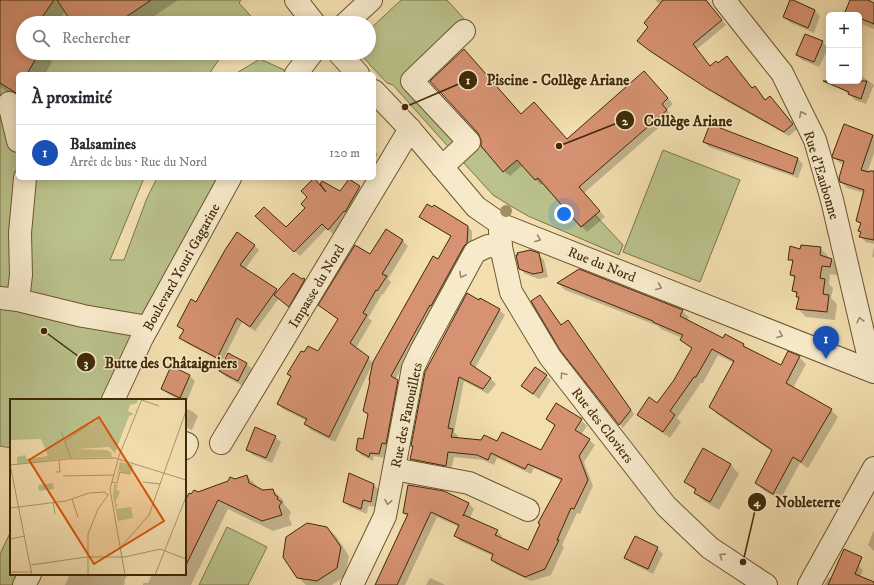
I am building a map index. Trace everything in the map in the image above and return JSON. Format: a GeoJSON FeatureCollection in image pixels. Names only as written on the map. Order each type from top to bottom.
{"type":"FeatureCollection","features":[{"type":"Feature","properties":{"kind":"street"},"geometry":{"type":"LineString","coordinates":[[296,0],[309,16]]}},
{"type":"Feature","properties":{"kind":"street"},"geometry":{"type":"LineString","coordinates":[[354,16],[371,0]]}},
{"type":"Feature","properties":{"kind":"street","name":"Rue d'Eaubonne"},"geometry":{"type":"LineString","coordinates":[[724,0],[782,73],[815,140],[832,200],[873,371]]}},
{"type":"Feature","properties":{"kind":"street"},"geometry":{"type":"LineString","coordinates":[[442,167],[469,142],[412,81],[464,31]]}},
{"type":"Feature","properties":{"kind":"street"},"geometry":{"type":"LineString","coordinates":[[298,72],[307,60]]}},
{"type":"Feature","properties":{"kind":"street"},"geometry":{"type":"LineString","coordinates":[[345,60],[356,72]]}},
{"type":"Feature","properties":{"kind":"street","name":"Rue du Nord"},"geometry":{"type":"LineString","coordinates":[[376,93],[410,129],[476,206],[502,225],[873,371]]}},
{"type":"Feature","properties":{"kind":"street"},"geometry":{"type":"LineString","coordinates":[[9,102],[16,132]]}},
{"type":"Feature","properties":{"kind":"street","name":"Impasse du Nord"},"geometry":{"type":"LineString","coordinates":[[221,443],[410,129]]}},
{"type":"Feature","properties":{"kind":"street"},"geometry":{"type":"LineString","coordinates":[[24,180],[20,232],[21,275],[9,299],[83,316],[148,327]]}},
{"type":"Feature","properties":{"kind":"street","name":"Boulevard Youri Gagarine"},"geometry":{"type":"LineString","coordinates":[[113,399],[148,327],[229,180]]}},
{"type":"Feature","properties":{"kind":"street","name":"Rue des Fanouillets"},"geometry":{"type":"LineString","coordinates":[[352,585],[385,516],[413,368],[475,252],[484,229],[476,206]]}},
{"type":"Feature","properties":{"kind":"street","name":"Rue des Cloviers"},"geometry":{"type":"LineString","coordinates":[[502,225],[500,231],[501,247],[511,292],[550,357],[666,506],[710,548],[766,585]]}},
{"type":"Feature","properties":{"kind":"street"},"geometry":{"type":"LineString","coordinates":[[475,252],[488,246],[501,247]]}},
{"type":"Feature","properties":{"kind":"street"},"geometry":{"type":"LineString","coordinates":[[808,585],[874,468]]}},
{"type":"Feature","properties":{"kind":"street"},"geometry":{"type":"LineString","coordinates":[[394,469],[469,483],[528,510]]}},
{"type":"Feature","properties":{"kind":"street"},"geometry":{"type":"LineString","coordinates":[[24,585],[29,575]]}},
{"type":"Feature","properties":{"kind":"green space"},"geometry":{"type":"Polygon","coordinates":[[[0,0],[241,0],[239,3],[251,16],[16,16],[16,60],[219,60],[210,72],[16,72],[16,180],[143,180],[110,260],[124,260],[147,198],[156,180],[221,180],[106,399],[10,399],[10,448],[0,446],[0,0]]]}},
{"type":"Feature","properties":{"kind":"green space"},"geometry":{"type":"Polygon","coordinates":[[[401,0],[447,0],[466,21],[401,82],[454,141],[452,151],[393,85],[387,83],[366,60],[376,60],[376,23],[401,0]]]}},
{"type":"Feature","properties":{"kind":"green space"},"geometry":{"type":"Polygon","coordinates":[[[258,60],[262,60],[289,72],[238,72],[258,60]]]}},
{"type":"Feature","properties":{"kind":"green space"},"geometry":{"type":"Polygon","coordinates":[[[480,145],[503,171],[517,159],[535,180],[538,178],[581,227],[595,215],[623,245],[619,255],[528,216],[493,195],[462,161],[480,145]]]}},
{"type":"Feature","properties":{"kind":"green space"},"geometry":{"type":"Polygon","coordinates":[[[663,150],[740,180],[700,282],[623,252],[663,150]]]}},
{"type":"Feature","properties":{"kind":"green space"},"geometry":{"type":"Polygon","coordinates":[[[227,527],[267,547],[248,585],[199,585],[227,527]]]}},
{"type":"Feature","properties":{"kind":"green space"},"geometry":{"type":"Polygon","coordinates":[[[10,533],[10,575],[21,575],[16,585],[0,585],[0,554],[10,533]]]}},
{"type":"Feature","properties":{"kind":"building"},"geometry":{"type":"Polygon","coordinates":[[[0,0],[54,0],[43,16],[16,16],[16,60],[35,60],[28,72],[16,72],[16,93],[0,83],[0,0]]]}},
{"type":"Feature","properties":{"kind":"building"},"geometry":{"type":"Polygon","coordinates":[[[57,0],[151,0],[127,16],[67,16],[57,0]]]}},
{"type":"Feature","properties":{"kind":"building"},"geometry":{"type":"Polygon","coordinates":[[[663,0],[706,0],[722,20],[693,44],[710,66],[716,61],[718,63],[727,56],[752,88],[755,86],[765,100],[770,96],[793,124],[784,132],[708,89],[637,41],[648,27],[644,23],[663,0]]]}},
{"type":"Feature","properties":{"kind":"building"},"geometry":{"type":"Polygon","coordinates":[[[790,0],[815,10],[808,28],[783,17],[790,0]]]}},
{"type":"Feature","properties":{"kind":"building"},"geometry":{"type":"Polygon","coordinates":[[[850,0],[868,0],[874,3],[874,24],[862,19],[862,12],[845,12],[850,0]]]}},
{"type":"Feature","properties":{"kind":"building"},"geometry":{"type":"Polygon","coordinates":[[[805,34],[823,41],[814,62],[796,55],[805,34]]]}},
{"type":"Feature","properties":{"kind":"building"},"geometry":{"type":"Polygon","coordinates":[[[464,49],[521,114],[534,102],[567,139],[644,71],[668,98],[662,104],[667,110],[579,187],[600,211],[581,227],[538,178],[535,180],[517,160],[503,172],[481,146],[481,140],[478,133],[430,81],[464,49]]]}},
{"type":"Feature","properties":{"kind":"building"},"geometry":{"type":"Polygon","coordinates":[[[862,81],[867,81],[861,99],[848,94],[849,92],[830,84],[862,84],[862,81]]]}},
{"type":"Feature","properties":{"kind":"building"},"geometry":{"type":"Polygon","coordinates":[[[710,124],[798,158],[793,174],[703,142],[710,124]]]}},
{"type":"Feature","properties":{"kind":"building"},"geometry":{"type":"Polygon","coordinates":[[[844,124],[873,135],[861,170],[869,172],[874,171],[874,240],[859,237],[861,232],[858,231],[861,223],[856,221],[864,190],[840,182],[839,178],[844,161],[833,158],[832,156],[844,124]]]}},
{"type":"Feature","properties":{"kind":"building"},"geometry":{"type":"Polygon","coordinates":[[[312,180],[316,180],[326,192],[320,184],[322,181],[340,191],[348,180],[360,186],[345,212],[344,211],[328,230],[322,224],[294,252],[255,216],[264,207],[286,227],[305,208],[301,204],[307,197],[301,191],[312,180]]]}},
{"type":"Feature","properties":{"kind":"building"},"geometry":{"type":"Polygon","coordinates":[[[427,204],[432,207],[434,205],[468,226],[467,243],[431,306],[430,305],[391,376],[398,380],[386,444],[382,443],[379,454],[370,453],[369,457],[356,450],[358,438],[363,439],[368,414],[363,411],[373,362],[433,256],[438,259],[451,236],[419,217],[427,204]]]}},
{"type":"Feature","properties":{"kind":"building"},"geometry":{"type":"Polygon","coordinates":[[[386,229],[403,240],[382,274],[387,276],[377,291],[376,290],[363,313],[367,315],[350,343],[369,357],[329,437],[304,424],[307,419],[277,404],[291,376],[287,374],[301,351],[304,352],[308,346],[318,351],[338,319],[318,305],[355,245],[370,254],[386,229]]]}},
{"type":"Feature","properties":{"kind":"building"},"geometry":{"type":"Polygon","coordinates":[[[237,232],[255,245],[240,265],[277,289],[250,327],[237,318],[217,358],[179,338],[184,330],[177,326],[191,299],[196,302],[225,250],[237,232]]]}},
{"type":"Feature","properties":{"kind":"building"},"geometry":{"type":"Polygon","coordinates":[[[801,245],[821,247],[820,255],[832,259],[830,267],[822,266],[820,278],[825,279],[823,294],[829,295],[827,312],[796,309],[799,297],[796,297],[797,292],[792,291],[795,276],[790,275],[793,260],[788,260],[790,246],[800,249],[801,245]]]}},
{"type":"Feature","properties":{"kind":"building"},"geometry":{"type":"Polygon","coordinates":[[[530,250],[539,253],[543,272],[533,274],[519,269],[516,255],[518,255],[517,253],[530,250]]]}},
{"type":"Feature","properties":{"kind":"building"},"geometry":{"type":"Polygon","coordinates":[[[579,269],[683,310],[680,316],[723,338],[725,334],[744,344],[743,346],[781,365],[788,351],[800,356],[786,383],[832,409],[801,462],[793,457],[773,494],[755,483],[772,450],[709,407],[734,361],[712,349],[696,377],[694,377],[670,411],[675,415],[663,432],[637,415],[649,397],[657,403],[674,380],[692,348],[680,340],[683,335],[653,321],[557,283],[579,269]]]}},
{"type":"Feature","properties":{"kind":"building"},"geometry":{"type":"Polygon","coordinates":[[[293,273],[302,279],[305,279],[289,307],[274,295],[293,273]]]}},
{"type":"Feature","properties":{"kind":"building"},"geometry":{"type":"Polygon","coordinates":[[[467,293],[500,309],[470,364],[491,378],[483,389],[459,377],[448,428],[453,429],[451,437],[481,440],[484,435],[497,441],[502,432],[541,450],[555,425],[546,419],[556,403],[582,419],[575,430],[590,439],[579,456],[588,480],[574,509],[571,508],[557,540],[559,540],[545,569],[525,577],[491,560],[493,554],[454,536],[459,525],[431,512],[397,585],[375,585],[408,514],[403,513],[408,485],[444,491],[469,503],[463,516],[464,515],[498,530],[495,535],[528,550],[540,524],[538,523],[562,479],[528,464],[525,469],[491,453],[488,460],[477,455],[448,452],[446,466],[410,459],[413,446],[411,446],[425,372],[467,293]]]}},
{"type":"Feature","properties":{"kind":"building"},"geometry":{"type":"Polygon","coordinates":[[[540,295],[561,325],[568,320],[631,410],[619,425],[560,350],[531,301],[540,295]]]}},
{"type":"Feature","properties":{"kind":"building"},"geometry":{"type":"Polygon","coordinates":[[[228,353],[247,363],[238,381],[219,371],[228,353]]]}},
{"type":"Feature","properties":{"kind":"building"},"geometry":{"type":"Polygon","coordinates":[[[171,366],[190,375],[180,398],[161,389],[171,366]]]}},
{"type":"Feature","properties":{"kind":"building"},"geometry":{"type":"Polygon","coordinates":[[[535,367],[547,375],[533,394],[521,386],[535,367]]]}},
{"type":"Feature","properties":{"kind":"building"},"geometry":{"type":"Polygon","coordinates":[[[255,427],[276,436],[266,458],[246,450],[255,427]]]}},
{"type":"Feature","properties":{"kind":"building"},"geometry":{"type":"Polygon","coordinates":[[[703,448],[731,464],[710,502],[694,493],[696,489],[684,482],[703,448]]]}},
{"type":"Feature","properties":{"kind":"building"},"geometry":{"type":"Polygon","coordinates":[[[349,473],[374,484],[371,502],[363,500],[361,509],[343,502],[349,473]]]}},
{"type":"Feature","properties":{"kind":"building"},"geometry":{"type":"Polygon","coordinates":[[[247,475],[249,483],[263,490],[273,489],[275,495],[278,497],[277,499],[282,502],[279,506],[282,515],[262,521],[218,500],[186,565],[186,499],[189,493],[191,494],[194,490],[198,492],[228,481],[230,477],[235,479],[247,475]]]}},
{"type":"Feature","properties":{"kind":"building"},"geometry":{"type":"Polygon","coordinates":[[[307,523],[327,527],[341,547],[337,568],[317,581],[297,578],[283,557],[286,537],[307,523]]]}},
{"type":"Feature","properties":{"kind":"building"},"geometry":{"type":"Polygon","coordinates":[[[635,536],[658,547],[648,569],[624,558],[635,536]]]}},
{"type":"Feature","properties":{"kind":"building"},"geometry":{"type":"Polygon","coordinates":[[[844,549],[862,557],[855,574],[874,582],[874,585],[828,585],[844,549]]]}},
{"type":"Feature","properties":{"kind":"place","name":"Piscine - Collège Ariane"},"geometry":{"type":"Point","coordinates":[405,107]}},
{"type":"Feature","properties":{"kind":"place","name":"Collège Ariane"},"geometry":{"type":"Point","coordinates":[559,146]}},
{"type":"Feature","properties":{"kind":"place","name":"Butte des Châtaigniers"},"geometry":{"type":"Point","coordinates":[44,331]}},
{"type":"Feature","properties":{"kind":"place","name":"Balsamines"},"geometry":{"type":"Point","coordinates":[826,359]}},
{"type":"Feature","properties":{"kind":"place","name":"Nobleterre"},"geometry":{"type":"Point","coordinates":[743,562]}}]}
